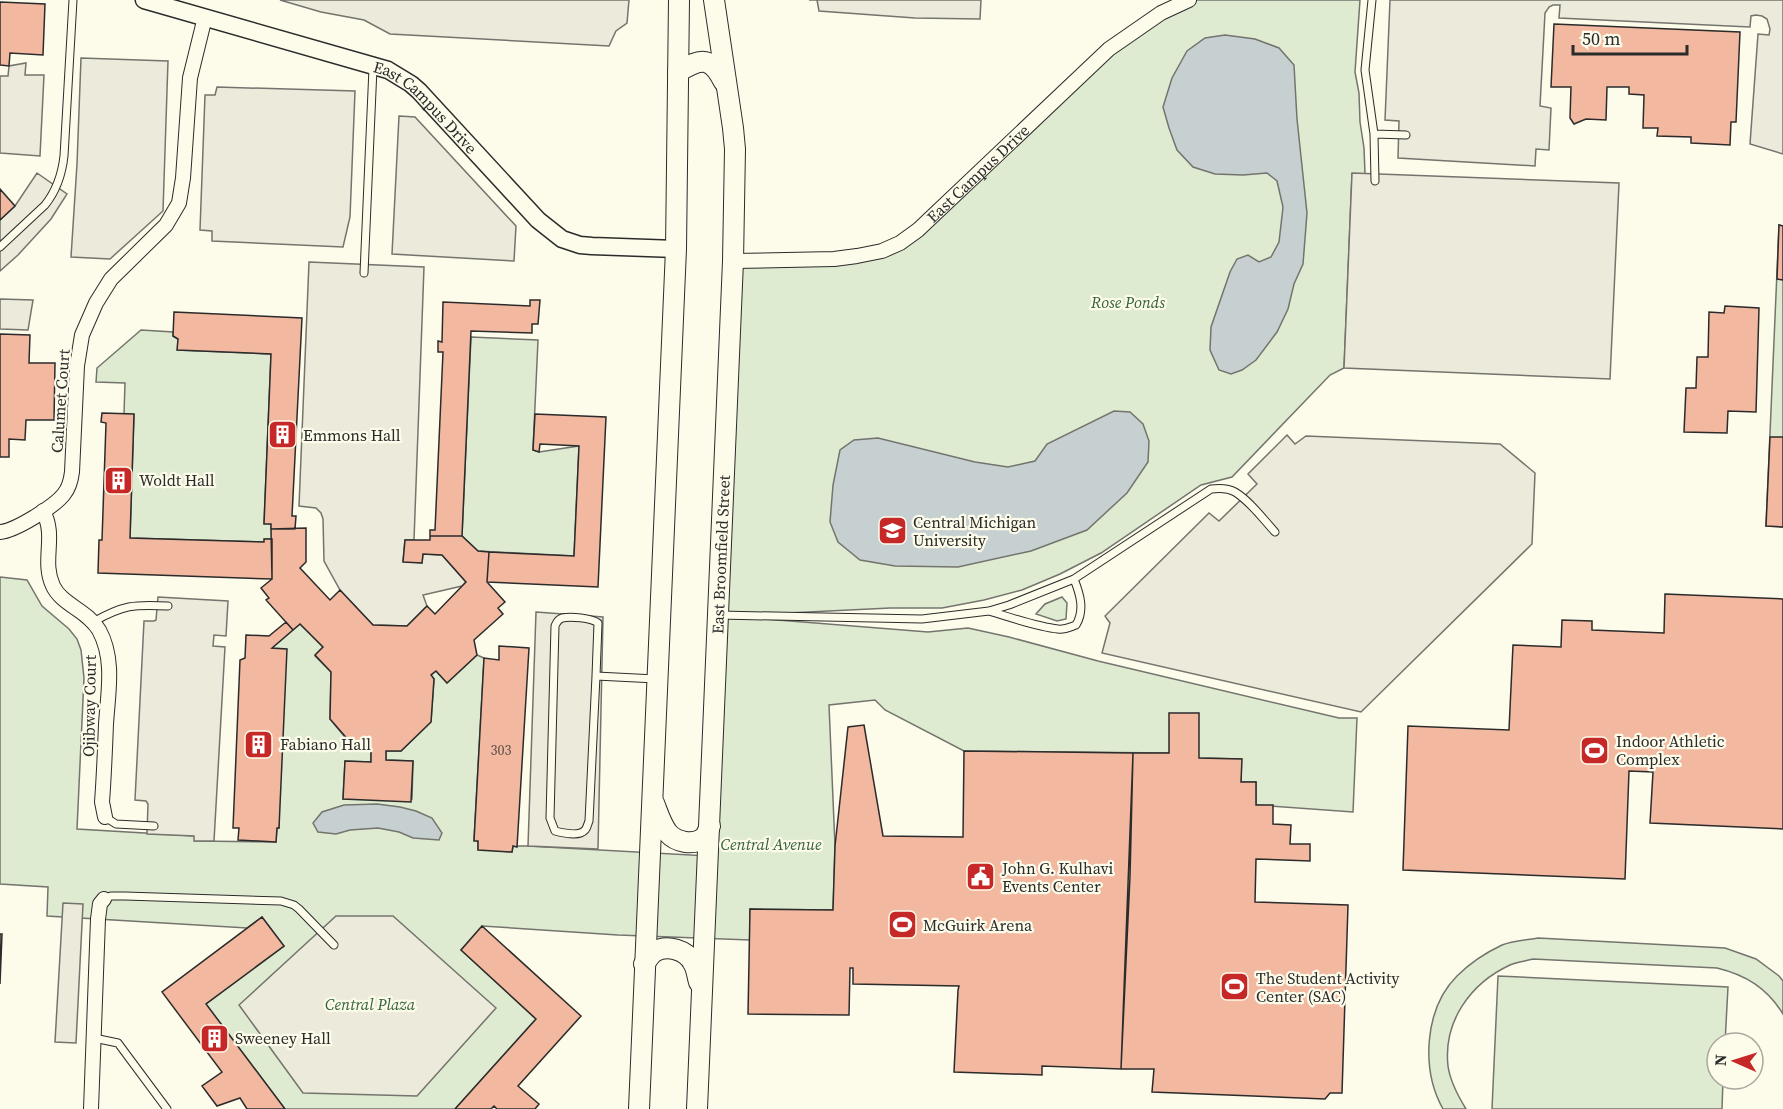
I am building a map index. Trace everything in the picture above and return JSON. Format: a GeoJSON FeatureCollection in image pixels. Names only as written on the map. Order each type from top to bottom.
{"type":"FeatureCollection","features":[{"type":"Feature","properties":{"kind":"main road"},"geometry":{"type":"LineString","coordinates":[[639,1109],[676,249],[679,0]]}},
{"type":"Feature","properties":{"kind":"main road","name":"East Broomfield Street"},"geometry":{"type":"LineString","coordinates":[[698,1109],[733,261],[735,149],[714,0]]}},
{"type":"Feature","properties":{"kind":"main road"},"geometry":{"type":"LineString","coordinates":[[678,72],[699,62],[710,63],[717,69],[727,87]]}},
{"type":"Feature","properties":{"kind":"main road"},"geometry":{"type":"LineString","coordinates":[[651,798],[664,827],[672,837],[688,842],[701,840],[710,826]]}},
{"type":"Feature","properties":{"kind":"main road"},"geometry":{"type":"LineString","coordinates":[[644,964],[658,950],[669,949],[688,956],[695,966],[702,1003]]}},
{"type":"Feature","properties":{"kind":"street","name":"East Campus Drive"},"geometry":{"type":"LineString","coordinates":[[144,0],[388,70],[411,84],[538,220],[562,239],[571,243],[592,246],[676,249]]}},
{"type":"Feature","properties":{"kind":"street","name":"East Campus Drive"},"geometry":{"type":"LineString","coordinates":[[733,261],[834,259],[876,253],[900,243],[918,230],[1109,49],[1161,13],[1189,0]]}},
{"type":"Feature","properties":{"kind":"street","name":"Calumet Court"},"geometry":{"type":"LineString","coordinates":[[0,532],[12,530],[43,511],[64,494],[71,480],[77,366],[82,335],[91,313],[111,279],[166,225],[179,204],[190,78],[205,17]]}},
{"type":"Feature","properties":{"kind":"street","name":"Ojibway Court"},"geometry":{"type":"LineString","coordinates":[[43,511],[49,523],[48,563],[53,586],[62,597],[93,622],[105,644],[109,667],[102,802],[105,817]]}},
{"type":"Feature","properties":{"kind":"street"},"geometry":{"type":"LineString","coordinates":[[91,1109],[98,919],[100,904],[105,899]]}},
{"type":"Feature","properties":{"kind":"lane"},"geometry":{"type":"LineString","coordinates":[[0,247],[45,205],[60,179],[64,156],[73,0]]}},
{"type":"Feature","properties":{"kind":"lane"},"geometry":{"type":"LineString","coordinates":[[1372,0],[1365,70],[1374,134],[1375,181]]}},
{"type":"Feature","properties":{"kind":"lane"},"geometry":{"type":"LineString","coordinates":[[364,273],[373,65]]}},
{"type":"Feature","properties":{"kind":"lane"},"geometry":{"type":"LineString","coordinates":[[1374,134],[1406,135]]}},
{"type":"Feature","properties":{"kind":"lane"},"geometry":{"type":"LineString","coordinates":[[719,615],[922,619],[989,611],[1074,579],[1211,489],[1222,488],[1234,491],[1275,532]]}},
{"type":"Feature","properties":{"kind":"lane"},"geometry":{"type":"LineString","coordinates":[[989,611],[1038,625],[1067,629],[1076,625],[1081,613],[1078,588],[1074,579]]}},
{"type":"Feature","properties":{"kind":"lane"},"geometry":{"type":"LineString","coordinates":[[93,622],[128,606],[168,606]]}},
{"type":"Feature","properties":{"kind":"lane"},"geometry":{"type":"LineString","coordinates":[[589,618],[598,623],[596,676],[589,821],[583,832],[561,833],[555,831],[550,818],[555,626],[558,620],[589,618]]}},
{"type":"Feature","properties":{"kind":"lane"},"geometry":{"type":"LineString","coordinates":[[596,676],[656,679]]}},
{"type":"Feature","properties":{"kind":"lane"},"geometry":{"type":"LineString","coordinates":[[105,817],[116,824],[154,826]]}},
{"type":"Feature","properties":{"kind":"lane"},"geometry":{"type":"LineString","coordinates":[[105,899],[111,896],[125,896],[281,901],[299,909],[334,945]]}},
{"type":"Feature","properties":{"kind":"lane"},"geometry":{"type":"LineString","coordinates":[[94,1038],[118,1043],[167,1109]]}},
{"type":"Feature","properties":{"kind":"green space"},"geometry":{"type":"Polygon","coordinates":[[[1189,0],[1360,0],[1355,72],[1359,93],[1365,174],[1352,174],[1344,368],[1330,375],[1232,477],[1201,485],[1101,553],[1022,590],[942,608],[890,608],[728,616],[928,632],[968,628],[1339,718],[1357,718],[1353,812],[1256,805],[1256,782],[1241,782],[1241,759],[1199,758],[1169,753],[964,751],[885,710],[875,700],[829,705],[835,846],[833,910],[750,909],[750,940],[618,935],[482,926],[461,950],[536,1019],[455,1109],[285,1109],[206,1004],[284,946],[262,917],[247,928],[47,916],[48,887],[0,884],[0,577],[27,580],[42,606],[69,629],[77,639],[81,650],[84,678],[77,829],[195,836],[195,841],[276,842],[277,828],[279,828],[272,648],[300,624],[323,647],[315,656],[331,672],[330,719],[354,748],[371,750],[371,762],[345,761],[343,799],[412,799],[413,761],[386,760],[386,751],[401,751],[431,722],[434,679],[431,675],[436,671],[447,683],[477,655],[484,658],[474,840],[478,841],[478,849],[512,852],[513,846],[528,846],[708,856],[733,261],[857,256],[918,229],[1085,71],[1189,0]]]}},
{"type":"Feature","properties":{"kind":"green space"},"geometry":{"type":"Polygon","coordinates":[[[1779,225],[1783,226],[1783,527],[1766,526],[1779,225]]]}},
{"type":"Feature","properties":{"kind":"green space"},"geometry":{"type":"Polygon","coordinates":[[[141,330],[173,332],[173,336],[178,339],[178,350],[271,354],[264,523],[271,524],[272,539],[265,539],[264,542],[130,538],[134,415],[124,414],[125,383],[96,382],[97,368],[141,330]]]}},
{"type":"Feature","properties":{"kind":"green space"},"geometry":{"type":"Polygon","coordinates":[[[471,337],[538,340],[533,450],[539,452],[579,446],[574,556],[478,551],[462,536],[471,337]]]}},
{"type":"Feature","properties":{"kind":"green space"},"geometry":{"type":"Polygon","coordinates":[[[1062,597],[1067,603],[1066,619],[1057,621],[1036,614],[1045,604],[1062,597]]]}},
{"type":"Feature","properties":{"kind":"green space"},"geometry":{"type":"Polygon","coordinates":[[[1538,938],[1725,948],[1756,959],[1779,976],[1783,981],[1783,1014],[1770,997],[1755,984],[1737,974],[1717,968],[1533,959],[1516,963],[1483,982],[1462,1005],[1455,1019],[1450,1034],[1448,1066],[1455,1088],[1466,1109],[1443,1109],[1431,1076],[1429,1040],[1432,1022],[1446,990],[1462,971],[1490,951],[1502,945],[1538,938]]]}},
{"type":"Feature","properties":{"kind":"green space"},"geometry":{"type":"Polygon","coordinates":[[[1498,976],[1728,987],[1726,1031],[1705,1031],[1705,1091],[1723,1091],[1722,1109],[1492,1109],[1498,976]]]}},
{"type":"Feature","properties":{"kind":"shaded area"},"geometry":{"type":"Polygon","coordinates":[[[280,0],[629,0],[627,23],[616,31],[609,46],[390,34],[364,20],[321,12],[280,0]]]}},
{"type":"Feature","properties":{"kind":"shaded area"},"geometry":{"type":"Polygon","coordinates":[[[817,0],[981,0],[980,19],[915,18],[819,11],[817,0]]]}},
{"type":"Feature","properties":{"kind":"shaded area"},"geometry":{"type":"Polygon","coordinates":[[[1390,0],[1783,0],[1783,154],[1750,144],[1758,34],[1769,35],[1767,19],[1762,16],[1751,16],[1750,27],[1559,18],[1560,5],[1553,5],[1545,13],[1540,106],[1551,108],[1549,150],[1536,149],[1535,166],[1398,158],[1399,121],[1385,120],[1390,0]]]}},
{"type":"Feature","properties":{"kind":"shaded area"},"geometry":{"type":"Polygon","coordinates":[[[1225,35],[1255,39],[1279,48],[1294,65],[1307,213],[1303,264],[1294,284],[1288,309],[1277,332],[1256,360],[1242,370],[1231,374],[1219,370],[1210,350],[1211,327],[1230,272],[1237,259],[1248,255],[1259,262],[1271,257],[1279,242],[1283,207],[1277,181],[1267,173],[1215,174],[1193,167],[1177,150],[1163,107],[1172,78],[1187,51],[1205,38],[1225,35]]]}},
{"type":"Feature","properties":{"kind":"shaded area"},"geometry":{"type":"Polygon","coordinates":[[[81,58],[168,61],[163,211],[110,259],[71,257],[81,58]]]}},
{"type":"Feature","properties":{"kind":"shaded area"},"geometry":{"type":"Polygon","coordinates":[[[26,63],[25,75],[44,75],[40,156],[0,153],[0,76],[8,76],[9,66],[26,63]]]}},
{"type":"Feature","properties":{"kind":"shaded area"},"geometry":{"type":"Polygon","coordinates":[[[217,87],[355,91],[350,217],[343,247],[212,241],[212,231],[200,230],[205,95],[215,95],[217,87]]]}},
{"type":"Feature","properties":{"kind":"shaded area"},"geometry":{"type":"Polygon","coordinates":[[[399,116],[415,117],[516,226],[514,261],[392,254],[399,116]]]}},
{"type":"Feature","properties":{"kind":"shaded area"},"geometry":{"type":"Polygon","coordinates":[[[37,173],[67,194],[51,219],[0,271],[0,220],[15,206],[37,173]]]}},
{"type":"Feature","properties":{"kind":"shaded area"},"geometry":{"type":"Polygon","coordinates":[[[1352,173],[1619,183],[1610,379],[1344,368],[1352,173]]]}},
{"type":"Feature","properties":{"kind":"shaded area"},"geometry":{"type":"Polygon","coordinates":[[[309,262],[424,267],[414,540],[405,540],[403,561],[422,563],[423,554],[442,555],[466,582],[462,586],[423,595],[427,606],[407,626],[373,625],[340,590],[324,561],[321,513],[316,508],[299,506],[309,262]]]}},
{"type":"Feature","properties":{"kind":"shaded area"},"geometry":{"type":"Polygon","coordinates":[[[0,299],[33,300],[28,330],[0,329],[0,299]]]}},
{"type":"Feature","properties":{"kind":"shaded area"},"geometry":{"type":"Polygon","coordinates":[[[1114,411],[1130,412],[1143,424],[1149,441],[1148,462],[1127,493],[1087,530],[1031,551],[958,567],[895,566],[860,560],[838,542],[830,522],[833,485],[840,450],[854,440],[878,438],[975,462],[1008,467],[1035,461],[1047,444],[1114,411]]]}},
{"type":"Feature","properties":{"kind":"shaded area"},"geometry":{"type":"Polygon","coordinates":[[[1287,435],[1295,444],[1306,436],[1500,444],[1535,473],[1532,544],[1361,712],[1102,653],[1110,623],[1105,616],[1209,513],[1219,521],[1257,484],[1248,474],[1287,435]]]}},
{"type":"Feature","properties":{"kind":"shaded area"},"geometry":{"type":"Polygon","coordinates":[[[158,597],[228,601],[226,636],[214,635],[213,646],[225,647],[214,841],[194,841],[194,836],[147,834],[148,804],[146,801],[135,800],[144,621],[156,620],[158,597]]]}},
{"type":"Feature","properties":{"kind":"shaded area"},"geometry":{"type":"Polygon","coordinates":[[[536,612],[603,617],[598,849],[528,846],[536,612]]]}},
{"type":"Feature","properties":{"kind":"shaded area"},"geometry":{"type":"Polygon","coordinates":[[[377,804],[416,811],[432,818],[442,833],[439,840],[413,838],[399,832],[378,828],[350,830],[336,834],[318,832],[313,823],[322,812],[344,805],[377,804]]]}},
{"type":"Feature","properties":{"kind":"shaded area"},"geometry":{"type":"Polygon","coordinates":[[[63,903],[83,904],[76,1043],[55,1042],[63,903]]]}},
{"type":"Feature","properties":{"kind":"shaded area"},"geometry":{"type":"Polygon","coordinates":[[[336,916],[393,916],[496,1008],[417,1096],[303,1093],[239,1005],[336,916]]]}},
{"type":"Feature","properties":{"kind":"building"},"geometry":{"type":"Polygon","coordinates":[[[0,2],[45,4],[43,55],[10,53],[9,66],[0,65],[0,2]]]}},
{"type":"Feature","properties":{"kind":"building"},"geometry":{"type":"Polygon","coordinates":[[[1554,24],[1740,32],[1736,122],[1731,122],[1730,145],[1691,143],[1691,137],[1657,136],[1658,128],[1643,128],[1644,95],[1629,94],[1629,87],[1607,87],[1606,120],[1586,119],[1574,124],[1570,118],[1571,87],[1551,87],[1554,24]]]}},
{"type":"Feature","properties":{"kind":"building"},"geometry":{"type":"Polygon","coordinates":[[[0,189],[15,206],[0,220],[0,189]]]}},
{"type":"Feature","properties":{"kind":"building"},"geometry":{"type":"Polygon","coordinates":[[[1779,225],[1783,226],[1783,280],[1777,279],[1779,225]]]}},
{"type":"Feature","properties":{"kind":"building"},"geometry":{"type":"Polygon","coordinates":[[[530,300],[540,300],[538,324],[532,324],[532,333],[471,331],[462,536],[430,536],[430,530],[435,530],[443,352],[438,352],[438,341],[442,342],[443,302],[530,306],[530,300]]]}},
{"type":"Feature","properties":{"kind":"building"},"geometry":{"type":"Polygon","coordinates":[[[1725,306],[1759,308],[1756,412],[1728,411],[1727,433],[1684,432],[1686,388],[1696,388],[1697,357],[1708,357],[1709,312],[1724,313],[1725,306]]]}},
{"type":"Feature","properties":{"kind":"building","name":"Emmons Hall"},"geometry":{"type":"Polygon","coordinates":[[[174,312],[302,318],[292,516],[296,516],[295,529],[271,529],[271,524],[264,524],[271,354],[177,350],[178,339],[173,336],[174,312]]]}},
{"type":"Feature","properties":{"kind":"building"},"geometry":{"type":"Polygon","coordinates":[[[0,334],[30,335],[29,363],[55,363],[54,420],[26,420],[25,440],[9,439],[9,457],[0,457],[0,334]]]}},
{"type":"Feature","properties":{"kind":"building","name":"Woldt Hall"},"geometry":{"type":"Polygon","coordinates":[[[102,413],[134,414],[130,538],[264,542],[264,539],[272,539],[272,579],[98,573],[99,540],[102,540],[106,423],[101,422],[102,413]]]}},
{"type":"Feature","properties":{"kind":"building"},"geometry":{"type":"Polygon","coordinates":[[[535,414],[606,417],[598,587],[487,582],[489,552],[574,556],[579,446],[540,444],[539,452],[533,450],[535,414]]]}},
{"type":"Feature","properties":{"kind":"building"},"geometry":{"type":"Polygon","coordinates":[[[1770,437],[1783,437],[1783,527],[1766,526],[1770,437]]]}},
{"type":"Feature","properties":{"kind":"building"},"geometry":{"type":"Polygon","coordinates":[[[306,528],[306,562],[300,568],[330,600],[340,590],[373,625],[407,626],[427,606],[435,614],[466,582],[442,555],[423,554],[422,563],[403,562],[405,540],[430,540],[430,536],[462,536],[478,551],[489,552],[487,582],[505,602],[498,608],[503,614],[474,640],[477,655],[447,683],[436,671],[431,675],[434,679],[431,722],[401,751],[386,751],[386,760],[413,761],[411,802],[343,799],[345,761],[371,762],[371,750],[357,750],[330,719],[331,672],[315,655],[323,647],[300,624],[293,630],[266,600],[269,598],[261,588],[272,579],[271,529],[306,528]]]}},
{"type":"Feature","properties":{"kind":"building","name":"Indoor Athletic Complex"},"geometry":{"type":"Polygon","coordinates":[[[1665,594],[1783,599],[1783,829],[1650,823],[1653,772],[1629,771],[1625,879],[1403,870],[1408,726],[1509,730],[1513,645],[1561,647],[1562,620],[1592,621],[1592,630],[1664,633],[1665,594]]]}},
{"type":"Feature","properties":{"kind":"building","name":"Fabiano Hall"},"geometry":{"type":"Polygon","coordinates":[[[286,622],[293,630],[272,648],[287,649],[279,828],[277,828],[276,842],[238,840],[239,828],[233,828],[240,660],[245,658],[246,635],[269,636],[286,622]]]}},
{"type":"Feature","properties":{"kind":"building"},"geometry":{"type":"Polygon","coordinates":[[[499,646],[529,648],[517,847],[513,846],[512,852],[478,850],[478,841],[474,841],[484,658],[499,660],[499,646]]]}},
{"type":"Feature","properties":{"kind":"building","name":"The Student Activity Center (SAC)"},"geometry":{"type":"Polygon","coordinates":[[[1169,713],[1199,713],[1199,758],[1242,759],[1241,782],[1256,782],[1256,805],[1273,805],[1273,824],[1291,825],[1290,844],[1310,844],[1310,861],[1256,859],[1255,902],[1348,905],[1342,1093],[1330,1093],[1325,1099],[1152,1092],[1154,1069],[1121,1069],[1133,753],[1169,753],[1169,713]]]}},
{"type":"Feature","properties":{"kind":"building","name":"John G. Kulhavi Events Center"},"geometry":{"type":"Polygon","coordinates":[[[864,725],[883,836],[963,837],[964,751],[1133,753],[1121,1069],[1042,1066],[1042,1075],[954,1072],[959,986],[853,984],[853,968],[850,968],[849,1015],[748,1014],[750,909],[833,910],[835,846],[848,727],[864,725]]]}},
{"type":"Feature","properties":{"kind":"building","name":"Sweeney Hall"},"geometry":{"type":"Polygon","coordinates":[[[262,917],[284,946],[206,1004],[285,1109],[247,1109],[240,1098],[217,1106],[202,1086],[222,1072],[162,992],[262,917]]]}},
{"type":"Feature","properties":{"kind":"building"},"geometry":{"type":"Polygon","coordinates":[[[482,926],[581,1016],[518,1086],[539,1104],[535,1109],[497,1109],[494,1106],[491,1109],[455,1109],[536,1019],[461,950],[482,926]]]}},
{"type":"Feature","properties":{"kind":"building"},"geometry":{"type":"Polygon","coordinates":[[[0,934],[2,934],[0,984],[0,934]]]}},
{"type":"Feature","properties":{"kind":"place","name":"Emmons Hall"},"geometry":{"type":"Point","coordinates":[282,435]}},
{"type":"Feature","properties":{"kind":"place","name":"Woldt Hall"},"geometry":{"type":"Point","coordinates":[118,480]}},
{"type":"Feature","properties":{"kind":"place","name":"Central Michigan University"},"geometry":{"type":"Point","coordinates":[892,531]}},
{"type":"Feature","properties":{"kind":"place","name":"Fabiano Hall"},"geometry":{"type":"Point","coordinates":[259,744]}},
{"type":"Feature","properties":{"kind":"place","name":"Indoor Athletic Complex"},"geometry":{"type":"Point","coordinates":[1595,750]}},
{"type":"Feature","properties":{"kind":"place","name":"John G. Kulhavi Events Center"},"geometry":{"type":"Point","coordinates":[981,877]}},
{"type":"Feature","properties":{"kind":"place","name":"McGuirk Arena"},"geometry":{"type":"Point","coordinates":[902,925]}},
{"type":"Feature","properties":{"kind":"place","name":"The Student Activity Center (SAC)"},"geometry":{"type":"Point","coordinates":[1235,987]}},
{"type":"Feature","properties":{"kind":"place","name":"Sweeney Hall"},"geometry":{"type":"Point","coordinates":[214,1038]}},
{"type":"Feature","properties":{"kind":"park label","name":"Rose Ponds"},"geometry":{"type":"Point","coordinates":[1128,302]}},
{"type":"Feature","properties":{"kind":"park label","name":"Central Avenue"},"geometry":{"type":"Point","coordinates":[771,844]}},
{"type":"Feature","properties":{"kind":"park label","name":"Central Plaza"},"geometry":{"type":"Point","coordinates":[370,1004]}}]}
